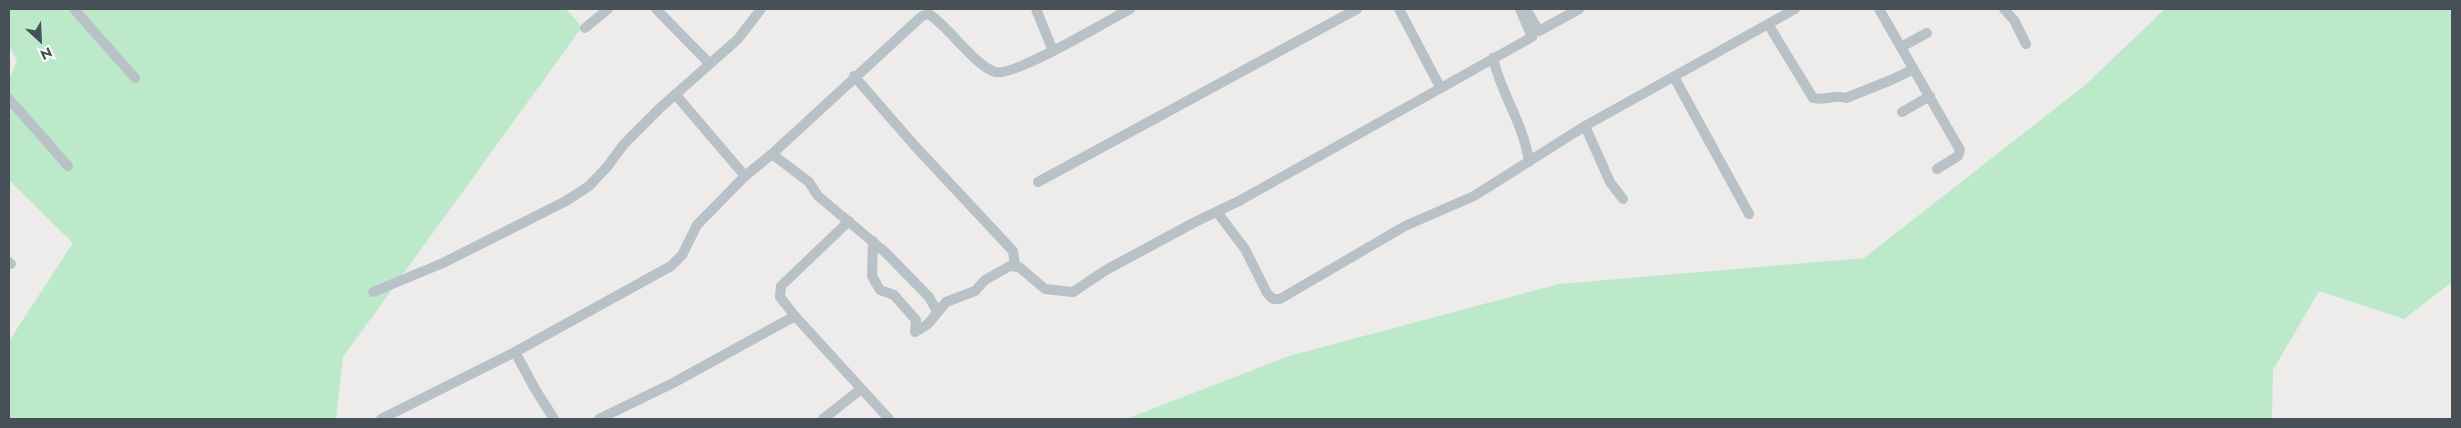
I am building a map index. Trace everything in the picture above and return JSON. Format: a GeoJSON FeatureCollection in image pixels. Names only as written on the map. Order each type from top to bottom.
{"type":"FeatureCollection","features":[{"type":"Feature","properties":{"kind":"street"},"geometry":{"type":"LineString","coordinates":[[74,9],[135,78]]}},
{"type":"Feature","properties":{"kind":"street"},"geometry":{"type":"LineString","coordinates":[[585,28],[608,9]]}},
{"type":"Feature","properties":{"kind":"street"},"geometry":{"type":"LineString","coordinates":[[656,9],[709,63]]}},
{"type":"Feature","properties":{"kind":"street"},"geometry":{"type":"LineString","coordinates":[[374,292],[443,263],[566,201],[589,186],[607,167],[624,144],[675,94],[738,40],[761,9]]}},
{"type":"Feature","properties":{"kind":"street"},"geometry":{"type":"LineString","coordinates":[[1036,9],[1053,51]]}},
{"type":"Feature","properties":{"kind":"street"},"geometry":{"type":"LineString","coordinates":[[381,419],[515,352],[671,266],[682,255],[697,225],[745,176],[772,154],[854,76],[922,16],[932,11],[972,55],[997,73],[1008,72],[1053,51],[1130,9]]}},
{"type":"Feature","properties":{"kind":"street"},"geometry":{"type":"LineString","coordinates":[[1038,182],[1357,9]]}},
{"type":"Feature","properties":{"kind":"street"},"geometry":{"type":"LineString","coordinates":[[1399,9],[1440,87]]}},
{"type":"Feature","properties":{"kind":"street"},"geometry":{"type":"LineString","coordinates":[[854,76],[914,145],[1013,251],[1014,264],[1046,289],[1073,292],[1106,270],[1217,212],[1532,37],[1520,9]]}},
{"type":"Feature","properties":{"kind":"street"},"geometry":{"type":"LineString","coordinates":[[1526,9],[1540,31],[1579,9]]}},
{"type":"Feature","properties":{"kind":"street"},"geometry":{"type":"LineString","coordinates":[[1217,212],[1246,249],[1267,293],[1273,299],[1280,300],[1405,226],[1474,196],[1585,126],[1795,9]]}},
{"type":"Feature","properties":{"kind":"street"},"geometry":{"type":"LineString","coordinates":[[1879,9],[1960,150],[1958,156],[1937,169]]}},
{"type":"Feature","properties":{"kind":"street"},"geometry":{"type":"LineString","coordinates":[[2004,9],[2014,20],[2026,44]]}},
{"type":"Feature","properties":{"kind":"street"},"geometry":{"type":"LineString","coordinates":[[1768,24],[1813,98],[1818,100],[1839,96],[1846,98],[1914,69]]}},
{"type":"Feature","properties":{"kind":"street"},"geometry":{"type":"LineString","coordinates":[[1901,47],[1927,33]]}},
{"type":"Feature","properties":{"kind":"street"},"geometry":{"type":"LineString","coordinates":[[1493,58],[1500,82],[1524,136],[1529,162]]}},
{"type":"Feature","properties":{"kind":"street"},"geometry":{"type":"LineString","coordinates":[[1674,77],[1749,214]]}},
{"type":"Feature","properties":{"kind":"street"},"geometry":{"type":"LineString","coordinates":[[675,94],[745,176]]}},
{"type":"Feature","properties":{"kind":"street"},"geometry":{"type":"LineString","coordinates":[[1902,112],[1930,96]]}},
{"type":"Feature","properties":{"kind":"street"},"geometry":{"type":"LineString","coordinates":[[9,99],[68,166]]}},
{"type":"Feature","properties":{"kind":"street"},"geometry":{"type":"LineString","coordinates":[[1585,126],[1610,182],[1623,200]]}},
{"type":"Feature","properties":{"kind":"street"},"geometry":{"type":"LineString","coordinates":[[772,154],[809,182],[818,196],[873,241],[929,297],[936,313]]}},
{"type":"Feature","properties":{"kind":"street"},"geometry":{"type":"LineString","coordinates":[[850,221],[781,286],[780,297],[889,419]]}},
{"type":"Feature","properties":{"kind":"street"},"geometry":{"type":"LineString","coordinates":[[873,241],[872,276],[880,290],[894,295],[916,320],[915,332],[922,329],[946,302],[975,291],[985,280],[1003,268],[1014,264]]}},
{"type":"Feature","properties":{"kind":"street"},"geometry":{"type":"LineString","coordinates":[[929,297],[946,302]]}},
{"type":"Feature","properties":{"kind":"street"},"geometry":{"type":"LineString","coordinates":[[599,419],[673,383],[795,316]]}},
{"type":"Feature","properties":{"kind":"street"},"geometry":{"type":"LineString","coordinates":[[515,352],[534,389],[554,419]]}},
{"type":"Feature","properties":{"kind":"street"},"geometry":{"type":"LineString","coordinates":[[823,419],[861,389]]}},
{"type":"Feature","properties":{"kind":"green space"},"geometry":{"type":"Polygon","coordinates":[[[9,9],[566,9],[582,27],[343,357],[336,419],[9,419],[9,341],[73,243],[9,180],[9,79],[17,61],[9,45],[9,9]]]}},
{"type":"Feature","properties":{"kind":"green space"},"geometry":{"type":"Polygon","coordinates":[[[2165,9],[2452,9],[2452,282],[2404,319],[2319,291],[2273,370],[2272,419],[1126,419],[1289,356],[1559,284],[1864,258],[2084,86],[2165,9]]]}}]}
